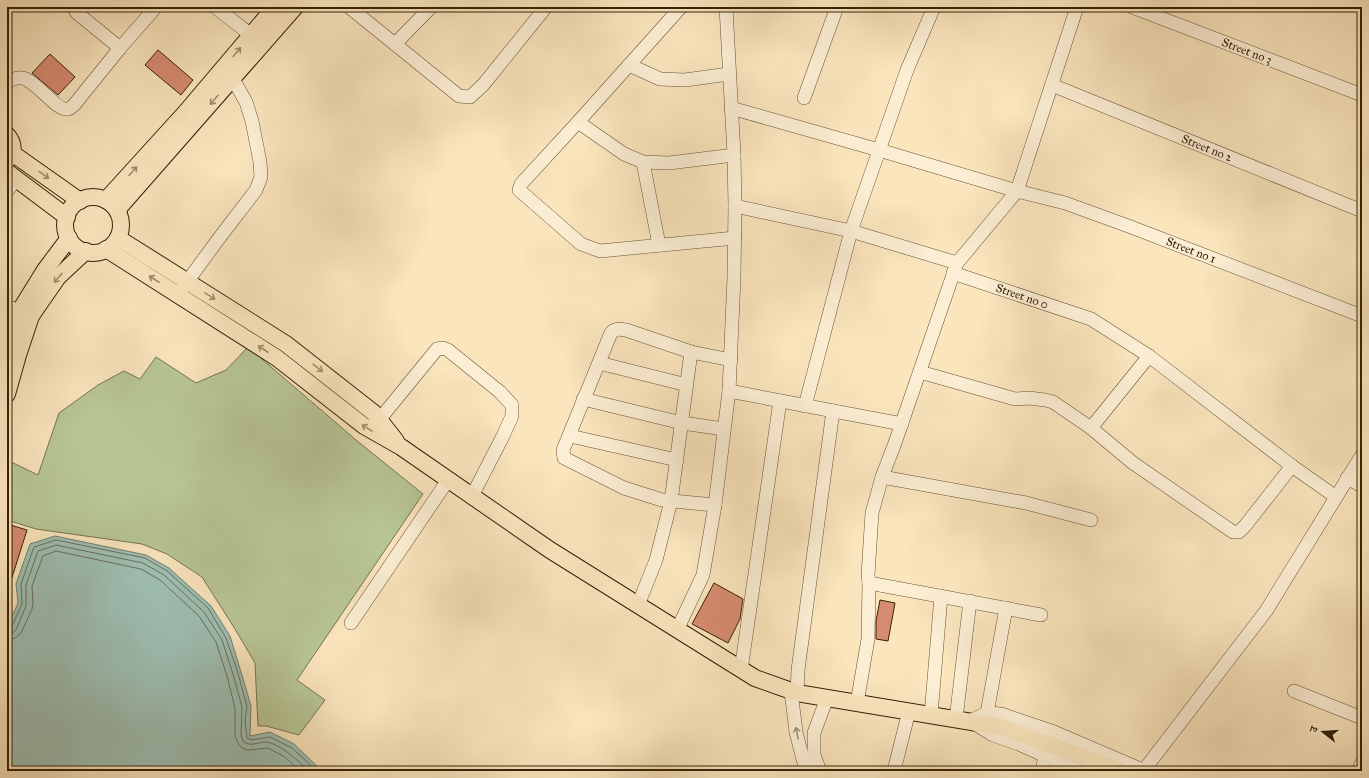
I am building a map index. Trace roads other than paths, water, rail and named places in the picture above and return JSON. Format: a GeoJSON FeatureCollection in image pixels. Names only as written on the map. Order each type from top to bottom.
{"type":"FeatureCollection","features":[{"type":"Feature","properties":{"kind":"main road"},"geometry":{"type":"LineString","coordinates":[[112,205],[233,79],[275,7]]}},
{"type":"Feature","properties":{"kind":"main road"},"geometry":{"type":"LineString","coordinates":[[112,205],[186,112],[257,40],[295,7]]}},
{"type":"Feature","properties":{"kind":"main road"},"geometry":{"type":"LineString","coordinates":[[7,135],[11,139],[13,145],[10,156],[80,201]]}},
{"type":"Feature","properties":{"kind":"main road"},"geometry":{"type":"LineString","coordinates":[[10,181],[67,217]]}},
{"type":"Feature","properties":{"kind":"main road"},"geometry":{"type":"LineString","coordinates":[[96,197],[112,205],[120,217],[121,228],[112,243],[101,252],[91,252],[80,249],[72,243],[66,233],[65,222],[67,217],[71,208],[80,201],[85,198],[96,197]]}},
{"type":"Feature","properties":{"kind":"main road"},"geometry":{"type":"LineString","coordinates":[[7,346],[19,311],[45,270],[69,238]]}},
{"type":"Feature","properties":{"kind":"main road"},"geometry":{"type":"LineString","coordinates":[[112,243],[188,282],[286,344],[374,413],[401,448]]}},
{"type":"Feature","properties":{"kind":"main road"},"geometry":{"type":"LineString","coordinates":[[112,243],[178,294],[277,358],[364,426],[401,448],[550,550],[755,678],[794,692],[1002,727],[1120,771]]}},
{"type":"Feature","properties":{"kind":"main road"},"geometry":{"type":"LineString","coordinates":[[7,394],[18,355],[19,311],[58,278],[86,251]]}},
{"type":"Feature","properties":{"kind":"main road"},"geometry":{"type":"LineString","coordinates":[[246,338],[255,324]]}},
{"type":"Feature","properties":{"kind":"street"},"geometry":{"type":"LineString","coordinates":[[73,7],[77,13],[120,48]]}},
{"type":"Feature","properties":{"kind":"street"},"geometry":{"type":"LineString","coordinates":[[7,81],[20,77],[24,78],[38,87],[59,106],[68,109],[74,105],[120,48],[156,7]]}},
{"type":"Feature","properties":{"kind":"street"},"geometry":{"type":"LineString","coordinates":[[215,7],[257,40]]}},
{"type":"Feature","properties":{"kind":"street"},"geometry":{"type":"LineString","coordinates":[[349,7],[459,96],[470,97],[483,85],[546,7]]}},
{"type":"Feature","properties":{"kind":"street"},"geometry":{"type":"LineString","coordinates":[[395,44],[431,7]]}},
{"type":"Feature","properties":{"kind":"street"},"geometry":{"type":"LineString","coordinates":[[681,7],[521,184],[519,190],[581,244],[600,251],[735,238]]}},
{"type":"Feature","properties":{"kind":"street"},"geometry":{"type":"LineString","coordinates":[[677,630],[703,575],[715,505],[729,391],[734,277],[735,206],[734,155],[726,7]]}},
{"type":"Feature","properties":{"kind":"street"},"geometry":{"type":"LineString","coordinates":[[804,98],[837,7]]}},
{"type":"Feature","properties":{"kind":"street"},"geometry":{"type":"LineString","coordinates":[[805,406],[851,231],[907,70],[934,7]]}},
{"type":"Feature","properties":{"kind":"street"},"geometry":{"type":"LineString","coordinates":[[857,703],[868,639],[868,575],[872,513],[882,477],[902,424],[955,268],[1017,191],[1077,7]]}},
{"type":"Feature","properties":{"kind":"street","name":"Street no 3"},"geometry":{"type":"LineString","coordinates":[[1132,7],[1362,95]]}},
{"type":"Feature","properties":{"kind":"street"},"geometry":{"type":"LineString","coordinates":[[629,65],[660,79],[685,80],[729,74]]}},
{"type":"Feature","properties":{"kind":"street"},"geometry":{"type":"LineString","coordinates":[[178,294],[256,190],[261,177],[260,162],[252,121],[246,102],[233,79]]}},
{"type":"Feature","properties":{"kind":"street","name":"Street no 2"},"geometry":{"type":"LineString","coordinates":[[1052,85],[1362,211]]}},
{"type":"Feature","properties":{"kind":"street","name":"Street no 1"},"geometry":{"type":"LineString","coordinates":[[731,108],[1017,191],[1065,203],[1362,316]]}},
{"type":"Feature","properties":{"kind":"street"},"geometry":{"type":"LineString","coordinates":[[578,122],[624,154],[643,162],[669,163],[734,155]]}},
{"type":"Feature","properties":{"kind":"street"},"geometry":{"type":"LineString","coordinates":[[643,162],[659,245]]}},
{"type":"Feature","properties":{"kind":"street","name":"Street no 0"},"geometry":{"type":"LineString","coordinates":[[735,206],[851,231],[1091,319],[1149,356],[1292,466],[1336,497]]}},
{"type":"Feature","properties":{"kind":"street"},"geometry":{"type":"LineString","coordinates":[[715,505],[662,500],[624,488],[564,458],[563,450],[611,333],[614,330],[619,329],[691,352],[730,360]]}},
{"type":"Feature","properties":{"kind":"street"},"geometry":{"type":"LineString","coordinates":[[379,420],[437,349],[443,348],[448,350],[500,392],[512,405],[512,416],[472,496]]}},
{"type":"Feature","properties":{"kind":"street"},"geometry":{"type":"LineString","coordinates":[[638,605],[656,560],[671,501],[691,352]]}},
{"type":"Feature","properties":{"kind":"street"},"geometry":{"type":"LineString","coordinates":[[1091,428],[1149,356]]}},
{"type":"Feature","properties":{"kind":"street"},"geometry":{"type":"LineString","coordinates":[[599,363],[687,385]]}},
{"type":"Feature","properties":{"kind":"street"},"geometry":{"type":"LineString","coordinates":[[920,372],[1015,399],[1029,398],[1053,402],[1091,428],[1133,463],[1233,532],[1239,532],[1245,526],[1292,466]]}},
{"type":"Feature","properties":{"kind":"street"},"geometry":{"type":"LineString","coordinates":[[729,391],[902,424]]}},
{"type":"Feature","properties":{"kind":"street"},"geometry":{"type":"LineString","coordinates":[[583,399],[682,423],[724,429]]}},
{"type":"Feature","properties":{"kind":"street"},"geometry":{"type":"LineString","coordinates":[[741,670],[780,401]]}},
{"type":"Feature","properties":{"kind":"street"},"geometry":{"type":"LineString","coordinates":[[806,771],[796,732],[794,692],[833,411]]}},
{"type":"Feature","properties":{"kind":"street"},"geometry":{"type":"LineString","coordinates":[[570,436],[677,460]]}},
{"type":"Feature","properties":{"kind":"street"},"geometry":{"type":"LineString","coordinates":[[963,720],[987,713],[1001,714],[1054,732],[1144,771],[1266,612],[1362,455]]}},
{"type":"Feature","properties":{"kind":"street"},"geometry":{"type":"LineString","coordinates":[[882,477],[1026,503],[1092,520]]}},
{"type":"Feature","properties":{"kind":"street"},"geometry":{"type":"LineString","coordinates":[[1347,478],[1362,486]]}},
{"type":"Feature","properties":{"kind":"street"},"geometry":{"type":"LineString","coordinates":[[351,623],[448,480]]}},
{"type":"Feature","properties":{"kind":"street"},"geometry":{"type":"LineString","coordinates":[[869,583],[1041,615]]}},
{"type":"Feature","properties":{"kind":"street"},"geometry":{"type":"LineString","coordinates":[[931,715],[941,596]]}},
{"type":"Feature","properties":{"kind":"street"},"geometry":{"type":"LineString","coordinates":[[963,720],[970,601]]}},
{"type":"Feature","properties":{"kind":"street"},"geometry":{"type":"LineString","coordinates":[[987,713],[1006,608]]}},
{"type":"Feature","properties":{"kind":"street"},"geometry":{"type":"LineString","coordinates":[[1294,691],[1362,718]]}},
{"type":"Feature","properties":{"kind":"street"},"geometry":{"type":"LineString","coordinates":[[820,771],[814,755],[814,733],[827,698]]}},
{"type":"Feature","properties":{"kind":"street"},"geometry":{"type":"LineString","coordinates":[[894,771],[909,711]]}},
{"type":"Feature","properties":{"kind":"street"},"geometry":{"type":"LineString","coordinates":[[963,720],[993,735],[1019,744],[1079,771]]}},
{"type":"Feature","properties":{"kind":"street"},"geometry":{"type":"LineString","coordinates":[[1042,771],[1045,756]]}},
{"type":"Feature","properties":{"kind":"street"},"geometry":{"type":"LineString","coordinates":[[1358,771],[1362,762]]}},
{"type":"Feature","properties":{"kind":"water"},"geometry":{"type":"Polygon","coordinates":[[[55,536],[146,555],[169,568],[211,606],[230,636],[251,706],[250,736],[270,732],[294,744],[322,771],[7,771],[7,628],[18,603],[16,584],[30,544],[55,536]]]}}]}
